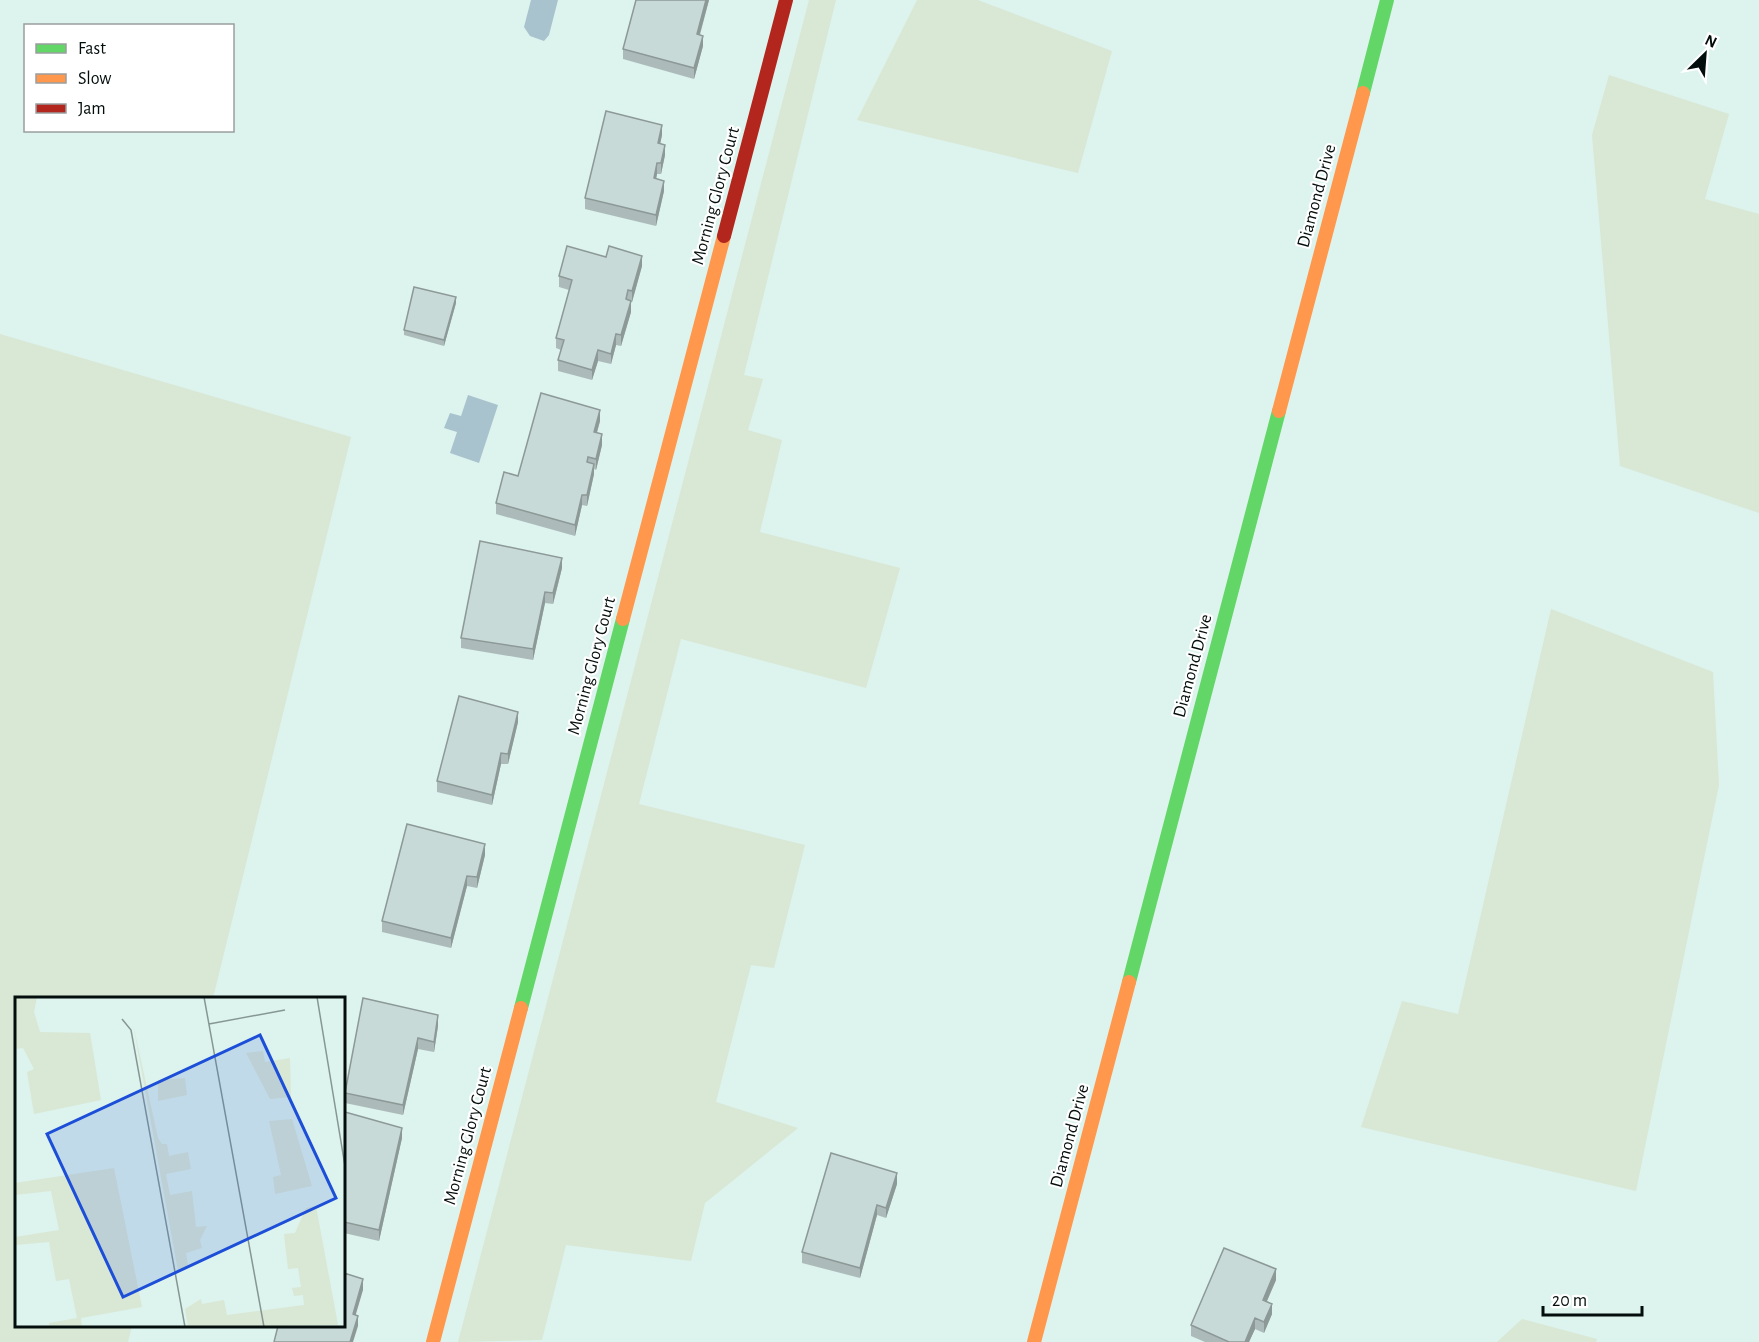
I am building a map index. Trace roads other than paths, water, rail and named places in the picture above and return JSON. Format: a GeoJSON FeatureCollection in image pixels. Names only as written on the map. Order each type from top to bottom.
{"type":"FeatureCollection","features":[{"type":"Feature","properties":{"kind":"street","name":"Morning Glory Court"},"geometry":{"type":"LineString","coordinates":[[433,1342],[786,0]]}},
{"type":"Feature","properties":{"kind":"street","name":"Diamond Drive"},"geometry":{"type":"LineString","coordinates":[[1034,1342],[1387,0]]}},
{"type":"Feature","properties":{"kind":"water"},"geometry":{"type":"Polygon","coordinates":[[[531,0],[558,0],[549,35],[544,41],[530,36],[524,27],[531,0]]]}},
{"type":"Feature","properties":{"kind":"water"},"geometry":{"type":"Polygon","coordinates":[[[468,395],[498,405],[479,463],[450,453],[457,432],[444,428],[450,413],[461,416],[468,395]]]}}]}
